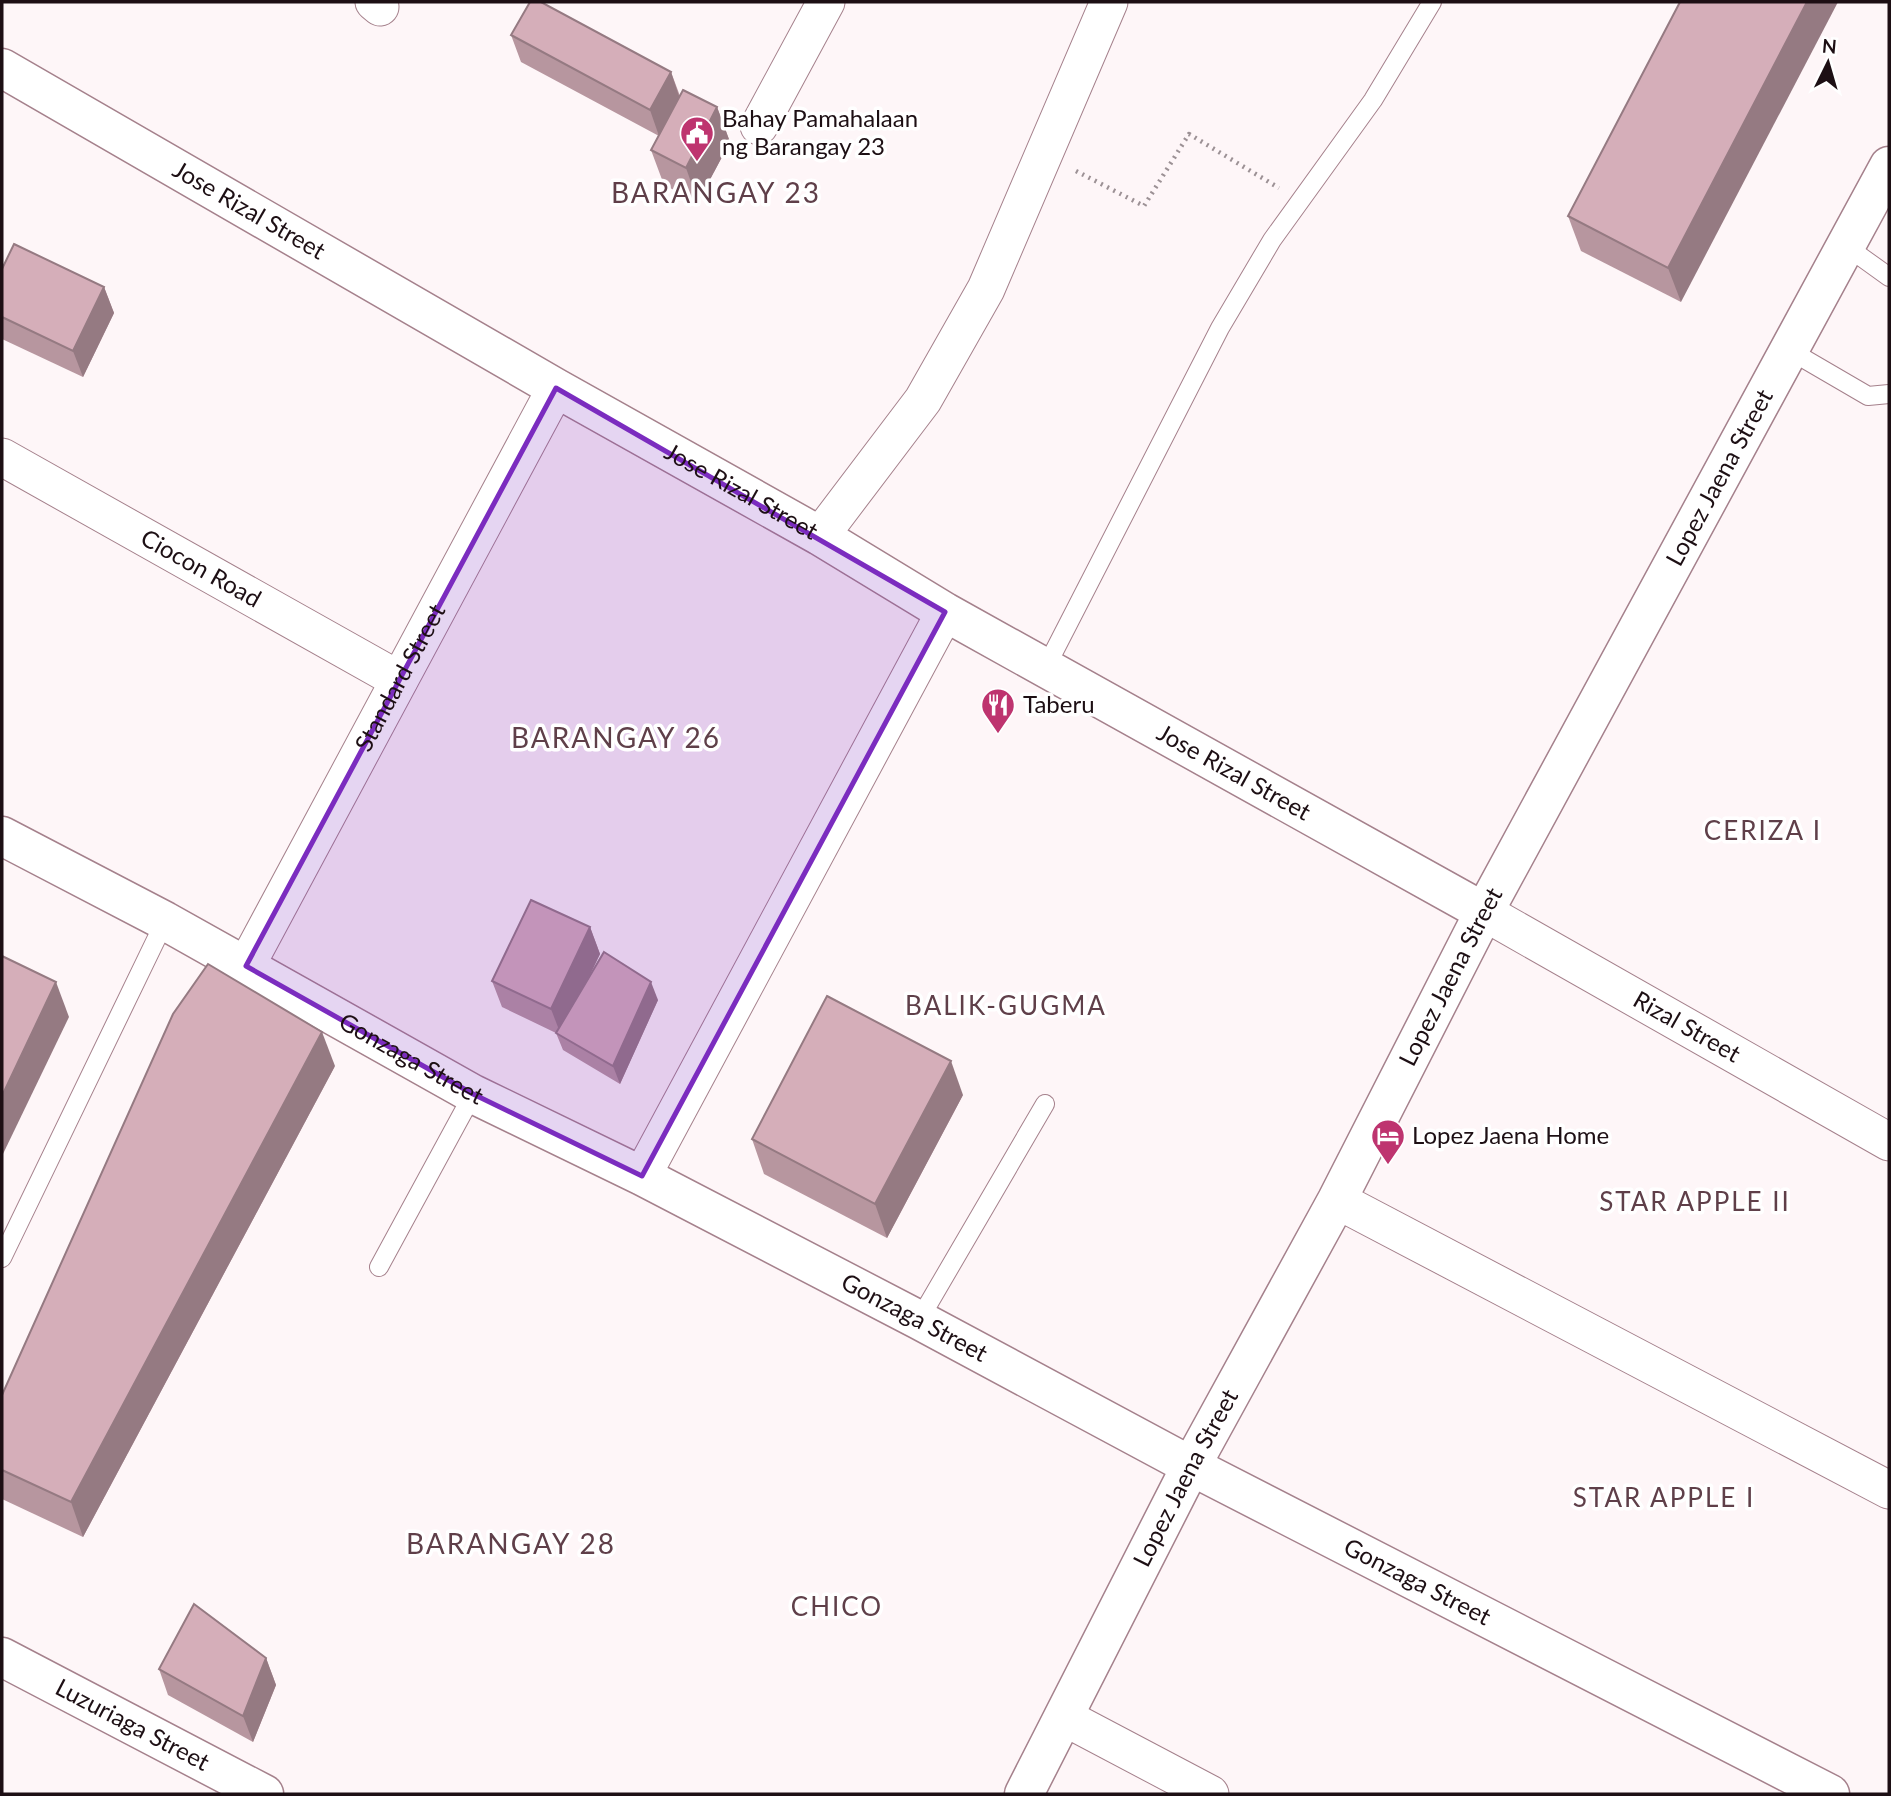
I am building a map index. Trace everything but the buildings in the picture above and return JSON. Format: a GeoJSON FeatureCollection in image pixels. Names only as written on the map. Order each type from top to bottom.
{"type":"FeatureCollection","features":[{"type":"Feature","properties":{"kind":"street"},"geometry":{"type":"LineString","coordinates":[[759,126],[826,2]]}},
{"type":"Feature","properties":{"kind":"street"},"geometry":{"type":"LineString","coordinates":[[820,536],[923,401],[986,289],[1109,2]]}},
{"type":"Feature","properties":{"kind":"street","name":"Jose Rizal Street"},"geometry":{"type":"LineString","coordinates":[[2,68],[556,388],[820,536],[944,612],[1484,912]]}},
{"type":"Feature","properties":{"kind":"street","name":"Lopez Jaena Street"},"geometry":{"type":"LineString","coordinates":[[1024,1794],[1191,1466],[1337,1200],[1484,912],[1889,166]]}},
{"type":"Feature","properties":{"kind":"street","name":"Standard Street"},"geometry":{"type":"LineString","coordinates":[[246,967],[556,388]]}},
{"type":"Feature","properties":{"kind":"street","name":"Ciocon Road"},"geometry":{"type":"LineString","coordinates":[[2,457],[399,680]]}},
{"type":"Feature","properties":{"kind":"street"},"geometry":{"type":"LineString","coordinates":[[642,1176],[944,612]]}},
{"type":"Feature","properties":{"kind":"street","name":"Gonzaga Street"},"geometry":{"type":"LineString","coordinates":[[2,836],[165,921],[473,1094],[642,1176],[1191,1466],[1830,1794]]}},
{"type":"Feature","properties":{"kind":"street","name":"Rizal Street"},"geometry":{"type":"LineString","coordinates":[[1484,912],[1889,1142]]}},
{"type":"Feature","properties":{"kind":"street"},"geometry":{"type":"LineString","coordinates":[[1337,1200],[1889,1490]]}},
{"type":"Feature","properties":{"kind":"street","name":"Luzuriaga Street"},"geometry":{"type":"LineString","coordinates":[[2,1657],[264,1794]]}},
{"type":"Feature","properties":{"kind":"street"},"geometry":{"type":"LineString","coordinates":[[1064,1717],[1210,1794]]}},
{"type":"Feature","properties":{"kind":"lane"},"geometry":{"type":"LineString","coordinates":[[1045,669],[1220,328],[1272,240],[1373,100],[1432,2]]}},
{"type":"Feature","properties":{"kind":"lane"},"geometry":{"type":"LineString","coordinates":[[1846,246],[1889,277]]}},
{"type":"Feature","properties":{"kind":"lane"},"geometry":{"type":"LineString","coordinates":[[1789,350],[1868,396],[1889,394]]}},
{"type":"Feature","properties":{"kind":"lane"},"geometry":{"type":"LineString","coordinates":[[2,1258],[165,921]]}},
{"type":"Feature","properties":{"kind":"lane"},"geometry":{"type":"LineString","coordinates":[[379,1267],[473,1094]]}},
{"type":"Feature","properties":{"kind":"lane"},"geometry":{"type":"LineString","coordinates":[[919,1320],[1045,1104]]}},
{"type":"Feature","properties":{"kind":"path"},"geometry":{"type":"LineString","coordinates":[[1044,155],[1144,206],[1189,134],[1300,201]]}},
{"type":"Feature","properties":{"kind":"highlighted area"},"geometry":{"type":"Polygon","coordinates":[[[556,388],[945,612],[642,1176],[473,1094],[246,966],[556,388]]]}},
{"type":"Feature","properties":{"kind":"place","name":"Bahay Pamahalaan ng Barangay 23"},"geometry":{"type":"Point","coordinates":[697,163]}},
{"type":"Feature","properties":{"kind":"place","name":"Taberu"},"geometry":{"type":"Point","coordinates":[998,735]}},
{"type":"Feature","properties":{"kind":"place","name":"Lopez Jaena Home"},"geometry":{"type":"Point","coordinates":[1388,1166]}},
{"type":"Feature","properties":{"kind":"district","name":"BARANGAY 23"},"geometry":{"type":"Point","coordinates":[716,193]}},
{"type":"Feature","properties":{"kind":"district","name":"BARANGAY 26"},"geometry":{"type":"Point","coordinates":[616,738]}},
{"type":"Feature","properties":{"kind":"district","name":"CERIZA I"},"geometry":{"type":"Point","coordinates":[1763,831]}},
{"type":"Feature","properties":{"kind":"district","name":"BALIK-GUGMA"},"geometry":{"type":"Point","coordinates":[1006,1006]}},
{"type":"Feature","properties":{"kind":"district","name":"STAR APPLE II"},"geometry":{"type":"Point","coordinates":[1695,1202]}},
{"type":"Feature","properties":{"kind":"district","name":"STAR APPLE I"},"geometry":{"type":"Point","coordinates":[1664,1498]}},
{"type":"Feature","properties":{"kind":"district","name":"BARANGAY 28"},"geometry":{"type":"Point","coordinates":[511,1544]}},
{"type":"Feature","properties":{"kind":"district","name":"CHICO"},"geometry":{"type":"Point","coordinates":[837,1607]}}]}
